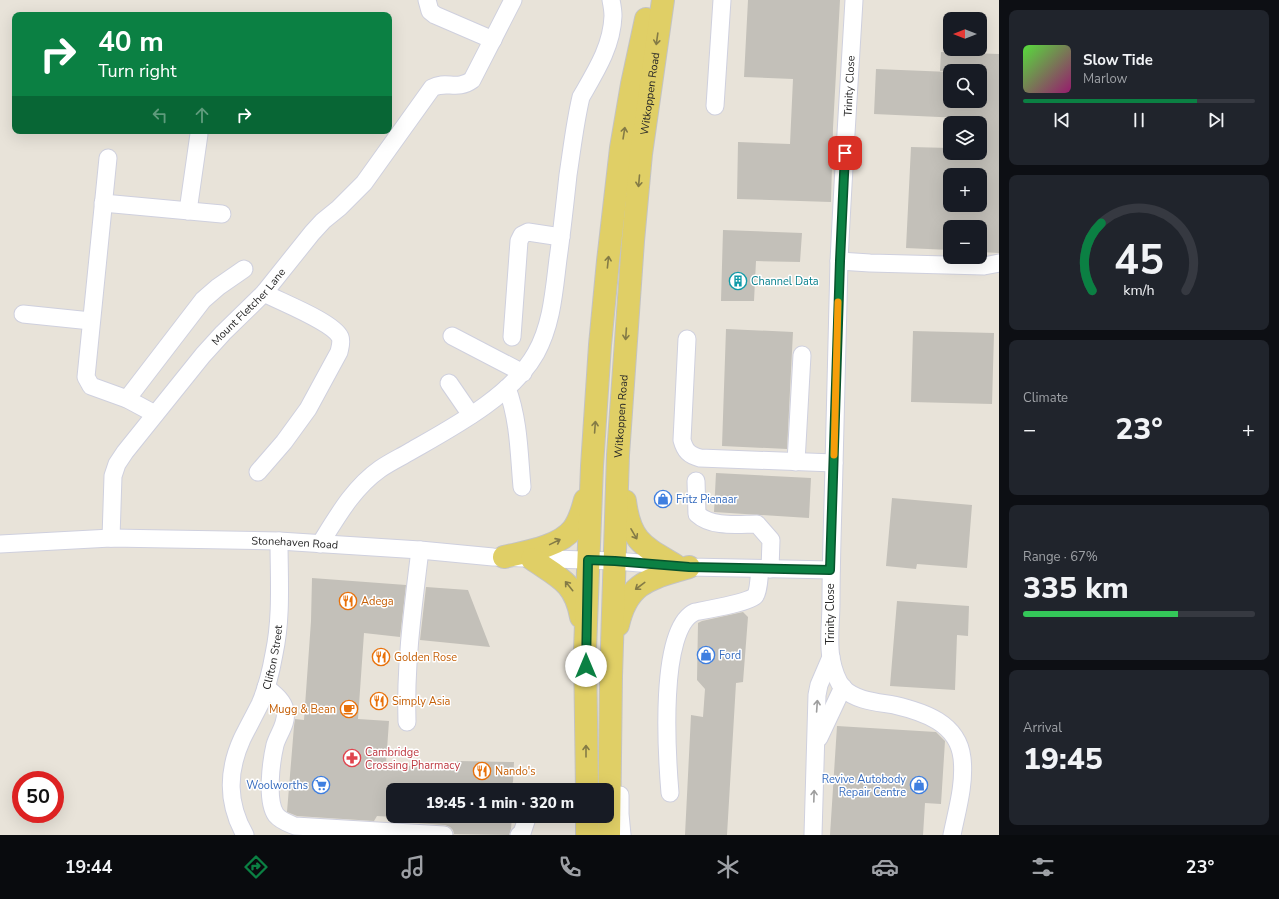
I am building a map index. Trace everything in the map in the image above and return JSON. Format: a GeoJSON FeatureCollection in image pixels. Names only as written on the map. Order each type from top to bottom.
{"type":"FeatureCollection","features":[{"type":"Feature","properties":{"kind":"main road","name":"Witkoppen Road"},"geometry":{"type":"LineString","coordinates":[[587,783],[585,650],[592,466],[600,345],[618,173],[632,84],[650,0]]}},
{"type":"Feature","properties":{"kind":"main road","name":"Witkoppen Road"},"geometry":{"type":"LineString","coordinates":[[609,835],[611,676],[618,455],[632,248],[641,154],[663,0]]}},
{"type":"Feature","properties":{"kind":"main road"},"geometry":{"type":"LineString","coordinates":[[618,455],[626,512],[631,529],[636,538],[642,544],[682,566]]}},
{"type":"Feature","properties":{"kind":"main road"},"geometry":{"type":"LineString","coordinates":[[504,557],[544,546],[563,538],[572,530],[582,511],[592,466]]}},
{"type":"Feature","properties":{"kind":"main road"},"geometry":{"type":"LineString","coordinates":[[532,559],[568,584],[574,593],[580,611],[585,650]]}},
{"type":"Feature","properties":{"kind":"main road"},"geometry":{"type":"LineString","coordinates":[[611,676],[620,619],[631,594],[648,580],[682,566]]}},
{"type":"Feature","properties":{"kind":"main road"},"geometry":{"type":"LineString","coordinates":[[587,823],[587,835]]}},
{"type":"Feature","properties":{"kind":"street"},"geometry":{"type":"LineString","coordinates":[[427,0],[430,11],[435,15],[493,40],[513,0]]}},
{"type":"Feature","properties":{"kind":"street"},"geometry":{"type":"LineString","coordinates":[[320,544],[348,501],[362,484],[380,469],[456,426],[471,415],[507,388],[523,373],[537,353],[547,328],[553,302],[572,146],[579,105],[581,97],[606,52],[613,15],[611,0]]}},
{"type":"Feature","properties":{"kind":"street"},"geometry":{"type":"LineString","coordinates":[[715,106],[722,0]]}},
{"type":"Feature","properties":{"kind":"street","name":"Trinity Close"},"geometry":{"type":"LineString","coordinates":[[843,687],[836,675],[831,657],[830,570],[840,261],[854,0]]}},
{"type":"Feature","properties":{"kind":"street","name":"Mount Fletcher Lane"},"geometry":{"type":"LineString","coordinates":[[111,538],[113,476],[117,464],[125,452],[203,355],[264,294],[312,232],[364,183],[432,88],[440,85],[461,86],[472,80],[493,40]]}},
{"type":"Feature","properties":{"kind":"street"},"geometry":{"type":"LineString","coordinates":[[188,211],[199,134]]}},
{"type":"Feature","properties":{"kind":"street"},"geometry":{"type":"LineString","coordinates":[[108,158],[86,377],[91,386],[128,398],[155,414]]}},
{"type":"Feature","properties":{"kind":"street"},"geometry":{"type":"LineString","coordinates":[[103,203],[222,214]]}},
{"type":"Feature","properties":{"kind":"street"},"geometry":{"type":"LineString","coordinates":[[512,337],[520,241],[522,235],[528,232],[561,237]]}},
{"type":"Feature","properties":{"kind":"street"},"geometry":{"type":"LineString","coordinates":[[840,261],[984,266],[999,263]]}},
{"type":"Feature","properties":{"kind":"street"},"geometry":{"type":"LineString","coordinates":[[128,398],[203,300],[218,287],[244,269]]}},
{"type":"Feature","properties":{"kind":"street"},"geometry":{"type":"LineString","coordinates":[[258,472],[284,442],[308,409],[341,346],[341,339],[338,334],[323,322],[264,294]]}},
{"type":"Feature","properties":{"kind":"street"},"geometry":{"type":"LineString","coordinates":[[23,314],[91,321]]}},
{"type":"Feature","properties":{"kind":"street"},"geometry":{"type":"LineString","coordinates":[[452,336],[523,373]]}},
{"type":"Feature","properties":{"kind":"street"},"geometry":{"type":"LineString","coordinates":[[687,339],[682,440],[684,448],[688,453],[700,458],[834,463]]}},
{"type":"Feature","properties":{"kind":"street"},"geometry":{"type":"LineString","coordinates":[[796,462],[802,355]]}},
{"type":"Feature","properties":{"kind":"street"},"geometry":{"type":"LineString","coordinates":[[449,383],[471,415]]}},
{"type":"Feature","properties":{"kind":"street"},"geometry":{"type":"LineString","coordinates":[[507,388],[516,415],[522,487]]}},
{"type":"Feature","properties":{"kind":"street"},"geometry":{"type":"LineString","coordinates":[[670,793],[667,720],[669,671],[679,629],[690,614],[753,599],[765,569],[772,540],[758,524],[721,524],[703,520],[697,514],[696,481]]}},
{"type":"Feature","properties":{"kind":"street","name":"Stonehaven Road"},"geometry":{"type":"LineString","coordinates":[[0,544],[111,538],[278,541],[532,559],[615,561],[682,566],[830,570]]}},
{"type":"Feature","properties":{"kind":"street","name":"Clifton Street"},"geometry":{"type":"LineString","coordinates":[[246,835],[238,822],[233,805],[231,786],[233,763],[270,677],[275,651],[278,617],[278,541]]}},
{"type":"Feature","properties":{"kind":"street"},"geometry":{"type":"LineString","coordinates":[[407,722],[406,692],[412,612],[420,550]]}},
{"type":"Feature","properties":{"kind":"street"},"geometry":{"type":"LineString","coordinates":[[813,835],[817,695],[822,676],[831,657]]}},
{"type":"Feature","properties":{"kind":"street"},"geometry":{"type":"LineString","coordinates":[[266,687],[282,702],[285,711],[285,720],[275,744],[270,793],[271,805],[277,815],[284,821],[295,826],[444,835]]}},
{"type":"Feature","properties":{"kind":"street"},"geometry":{"type":"LineString","coordinates":[[816,745],[843,687],[855,696],[895,706],[936,719],[950,731],[962,756],[960,796],[952,835]]}},
{"type":"Feature","properties":{"kind":"street"},"geometry":{"type":"LineString","coordinates":[[611,732],[619,770],[622,835]]}},
{"type":"Feature","properties":{"kind":"street"},"geometry":{"type":"LineString","coordinates":[[519,835],[522,833],[525,823]]}},
{"type":"Feature","properties":{"kind":"building"},"geometry":{"type":"Polygon","coordinates":[[[748,0],[840,0],[833,128],[831,202],[737,199],[738,142],[790,144],[793,79],[744,77],[748,0]]]}},
{"type":"Feature","properties":{"kind":"building"},"geometry":{"type":"Polygon","coordinates":[[[941,52],[943,52],[943,56],[987,56],[987,54],[999,54],[999,253],[987,252],[987,220],[943,220],[943,250],[906,248],[911,147],[943,148],[943,160],[987,160],[987,116],[943,117],[874,114],[876,69],[943,72],[943,108],[987,108],[987,64],[943,64],[943,71],[940,71],[941,52]]]}},
{"type":"Feature","properties":{"kind":"building","name":"Channel Data"},"geometry":{"type":"Polygon","coordinates":[[[723,230],[802,233],[800,262],[756,261],[754,301],[721,301],[723,230]]]}},
{"type":"Feature","properties":{"kind":"building"},"geometry":{"type":"Polygon","coordinates":[[[726,329],[793,332],[787,449],[722,446],[726,329]]]}},
{"type":"Feature","properties":{"kind":"building"},"geometry":{"type":"Polygon","coordinates":[[[913,331],[994,333],[992,404],[911,402],[913,331]]]}},
{"type":"Feature","properties":{"kind":"building"},"geometry":{"type":"Polygon","coordinates":[[[716,473],[811,478],[809,518],[714,512],[716,473]]]}},
{"type":"Feature","properties":{"kind":"building"},"geometry":{"type":"Polygon","coordinates":[[[892,498],[972,505],[967,568],[917,564],[916,569],[886,566],[892,498]]]}},
{"type":"Feature","properties":{"kind":"building"},"geometry":{"type":"Polygon","coordinates":[[[312,578],[406,585],[400,637],[364,633],[358,719],[389,721],[386,764],[450,769],[458,761],[514,762],[512,783],[386,783],[386,817],[377,816],[374,821],[297,816],[287,812],[295,719],[304,720],[311,621],[312,578]]]}},
{"type":"Feature","properties":{"kind":"building"},"geometry":{"type":"Polygon","coordinates":[[[426,587],[468,590],[490,647],[420,640],[426,587]]]}},
{"type":"Feature","properties":{"kind":"building"},"geometry":{"type":"Polygon","coordinates":[[[897,601],[969,606],[968,636],[957,635],[955,690],[890,686],[897,601]]]}},
{"type":"Feature","properties":{"kind":"building"},"geometry":{"type":"Polygon","coordinates":[[[743,612],[748,617],[743,682],[736,683],[727,835],[685,835],[691,715],[703,717],[705,689],[697,680],[698,623],[743,612]]]}},
{"type":"Feature","properties":{"kind":"building"},"geometry":{"type":"Polygon","coordinates":[[[837,726],[936,732],[945,741],[941,804],[925,803],[923,835],[830,835],[837,726]]]}},
{"type":"Feature","properties":{"kind":"building"},"geometry":{"type":"Polygon","coordinates":[[[417,823],[511,823],[509,835],[454,834],[450,827],[445,825],[417,823]]]}},
{"type":"Feature","properties":{"kind":"slow traffic"},"geometry":{"type":"LineString","coordinates":[[834,455],[838,302]]}},
{"type":"Feature","properties":{"kind":"place","name":"Channel Data"},"geometry":{"type":"Point","coordinates":[738,281]}},
{"type":"Feature","properties":{"kind":"place","name":"Fritz Pienaar"},"geometry":{"type":"Point","coordinates":[663,499]}},
{"type":"Feature","properties":{"kind":"place","name":"Adega"},"geometry":{"type":"Point","coordinates":[348,601]}},
{"type":"Feature","properties":{"kind":"place","name":"Ford"},"geometry":{"type":"Point","coordinates":[706,655]}},
{"type":"Feature","properties":{"kind":"place","name":"Golden Rose"},"geometry":{"type":"Point","coordinates":[381,657]}},
{"type":"Feature","properties":{"kind":"place","name":"Simply Asia"},"geometry":{"type":"Point","coordinates":[379,701]}},
{"type":"Feature","properties":{"kind":"place","name":"Mugg & Bean"},"geometry":{"type":"Point","coordinates":[349,709]}},
{"type":"Feature","properties":{"kind":"place","name":"Cambridge Crossing Pharmacy"},"geometry":{"type":"Point","coordinates":[352,758]}},
{"type":"Feature","properties":{"kind":"place","name":"Nando's"},"geometry":{"type":"Point","coordinates":[482,771]}},
{"type":"Feature","properties":{"kind":"place","name":"Woolworths"},"geometry":{"type":"Point","coordinates":[321,785]}},
{"type":"Feature","properties":{"kind":"place","name":"Revive Autobody Repair Centre"},"geometry":{"type":"Point","coordinates":[919,785]}},
{"type":"Feature","properties":{"kind":"route"},"geometry":{"type":"LineString","coordinates":[[586,666],[585,650],[588,560],[689,567],[830,570],[845,153]]}}]}
